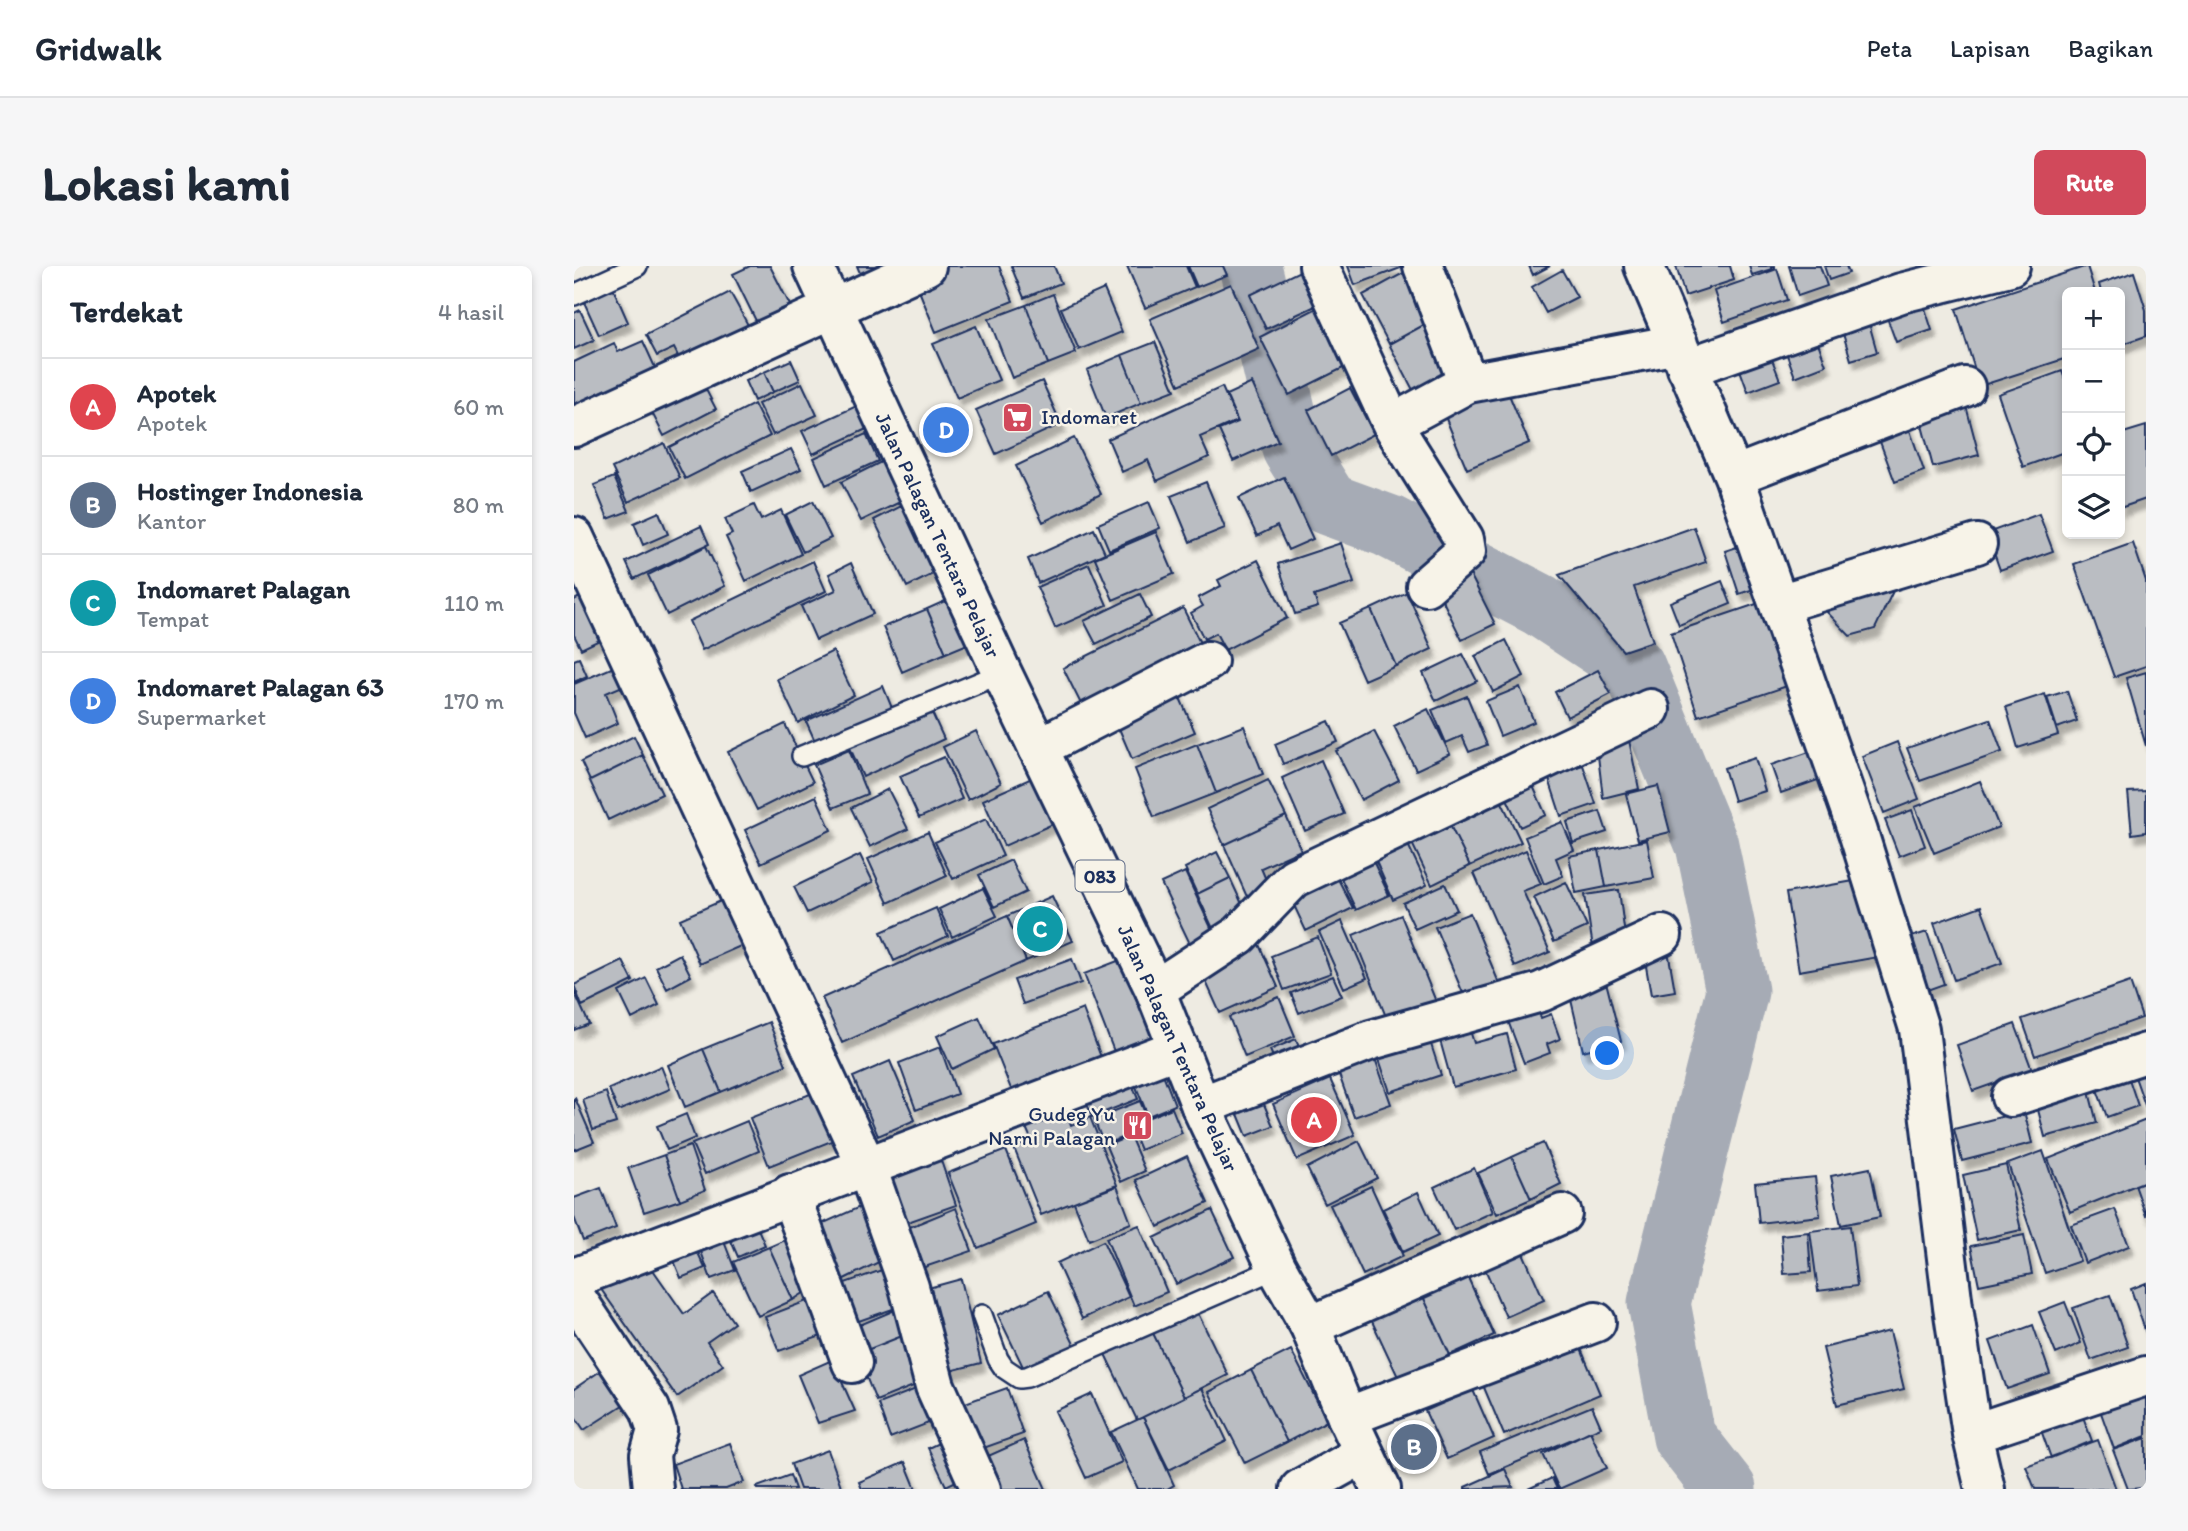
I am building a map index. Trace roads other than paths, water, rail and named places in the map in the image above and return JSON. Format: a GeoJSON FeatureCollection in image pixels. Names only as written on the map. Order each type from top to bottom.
{"type":"FeatureCollection","features":[{"type":"Feature","properties":{"kind":"street","name":"Jalan Palagan Tentara Pelajar"},"geometry":{"type":"LineString","coordinates":[[813,266],[1002,673],[1155,990],[1201,1106],[1278,1268],[1310,1326],[1363,1454],[1381,1489]]}},
{"type":"Feature","properties":{"kind":"street"},"geometry":{"type":"LineString","coordinates":[[574,427],[926,266]]}},
{"type":"Feature","properties":{"kind":"street"},"geometry":{"type":"LineString","coordinates":[[1320,266],[1392,424],[1458,526],[1466,551],[1432,582]]}},
{"type":"Feature","properties":{"kind":"street"},"geometry":{"type":"LineString","coordinates":[[1423,266],[1468,383]]}},
{"type":"Feature","properties":{"kind":"street"},"geometry":{"type":"LineString","coordinates":[[1644,266],[1734,476],[1858,832],[1919,1029],[1952,1307],[1972,1434],[1985,1489]]}},
{"type":"Feature","properties":{"kind":"street"},"geometry":{"type":"LineString","coordinates":[[1392,424],[1468,383],[1682,356],[1901,293],[2010,266]]}},
{"type":"Feature","properties":{"kind":"street"},"geometry":{"type":"LineString","coordinates":[[1734,476],[1965,387]]}},
{"type":"Feature","properties":{"kind":"street"},"geometry":{"type":"LineString","coordinates":[[1779,604],[1977,544]]}},
{"type":"Feature","properties":{"kind":"street"},"geometry":{"type":"LineString","coordinates":[[576,549],[866,1165],[909,1287],[935,1386],[981,1489]]}},
{"type":"Feature","properties":{"kind":"street"},"geometry":{"type":"LineString","coordinates":[[1038,748],[1208,661]]}},
{"type":"Feature","properties":{"kind":"street"},"geometry":{"type":"LineString","coordinates":[[1155,990],[1239,935],[1294,878],[1650,709]]}},
{"type":"Feature","properties":{"kind":"street"},"geometry":{"type":"LineString","coordinates":[[1201,1106],[1371,1040],[1541,992],[1662,934]]}},
{"type":"Feature","properties":{"kind":"street"},"geometry":{"type":"LineString","coordinates":[[574,1278],[1179,1048]]}},
{"type":"Feature","properties":{"kind":"street"},"geometry":{"type":"LineString","coordinates":[[2011,1097],[2146,1054]]}},
{"type":"Feature","properties":{"kind":"street"},"geometry":{"type":"LineString","coordinates":[[790,1194],[852,1363]]}},
{"type":"Feature","properties":{"kind":"street"},"geometry":{"type":"LineString","coordinates":[[1310,1326],[1562,1214]]}},
{"type":"Feature","properties":{"kind":"street"},"geometry":{"type":"LineString","coordinates":[[574,1295],[650,1409],[657,1430],[650,1455],[653,1489]]}},
{"type":"Feature","properties":{"kind":"street"},"geometry":{"type":"LineString","coordinates":[[1347,1417],[1596,1322]]}},
{"type":"Feature","properties":{"kind":"street"},"geometry":{"type":"LineString","coordinates":[[1972,1434],[2146,1376]]}},
{"type":"Feature","properties":{"kind":"street"},"geometry":{"type":"LineString","coordinates":[[1300,1489],[1363,1454]]}},
{"type":"Feature","properties":{"kind":"lane"},"geometry":{"type":"LineString","coordinates":[[574,295],[637,266]]}},
{"type":"Feature","properties":{"kind":"lane"},"geometry":{"type":"LineString","coordinates":[[802,756],[1002,673]]}},
{"type":"Feature","properties":{"kind":"lane"},"geometry":{"type":"LineString","coordinates":[[982,1315],[1004,1368],[1019,1378],[1027,1377],[1278,1268]]}},
{"type":"Feature","properties":{"kind":"waterway"},"geometry":{"type":"LineString","coordinates":[[1250,266],[1293,448],[1328,504],[1388,526],[1540,605],[1634,667],[1707,845],[1737,991],[1659,1303],[1684,1437],[1725,1489]]}},
{"type":"Feature","properties":{"kind":"place","name":"Indomaret"},"geometry":{"type":"Point","coordinates":[1018,417]}},
{"type":"Feature","properties":{"kind":"place","name":"Indomaret Palagan 63"},"geometry":{"type":"Point","coordinates":[946,430]}},
{"type":"Feature","properties":{"kind":"place","name":"Indomaret Palagan"},"geometry":{"type":"Point","coordinates":[1040,929]}},
{"type":"Feature","properties":{"kind":"place","name":"Apotek"},"geometry":{"type":"Point","coordinates":[1314,1120]}},
{"type":"Feature","properties":{"kind":"place","name":"Gudeg Yu Narni Palagan"},"geometry":{"type":"Point","coordinates":[1138,1126]}},
{"type":"Feature","properties":{"kind":"place","name":"Hostinger Indonesia"},"geometry":{"type":"Point","coordinates":[1414,1447]}}]}
